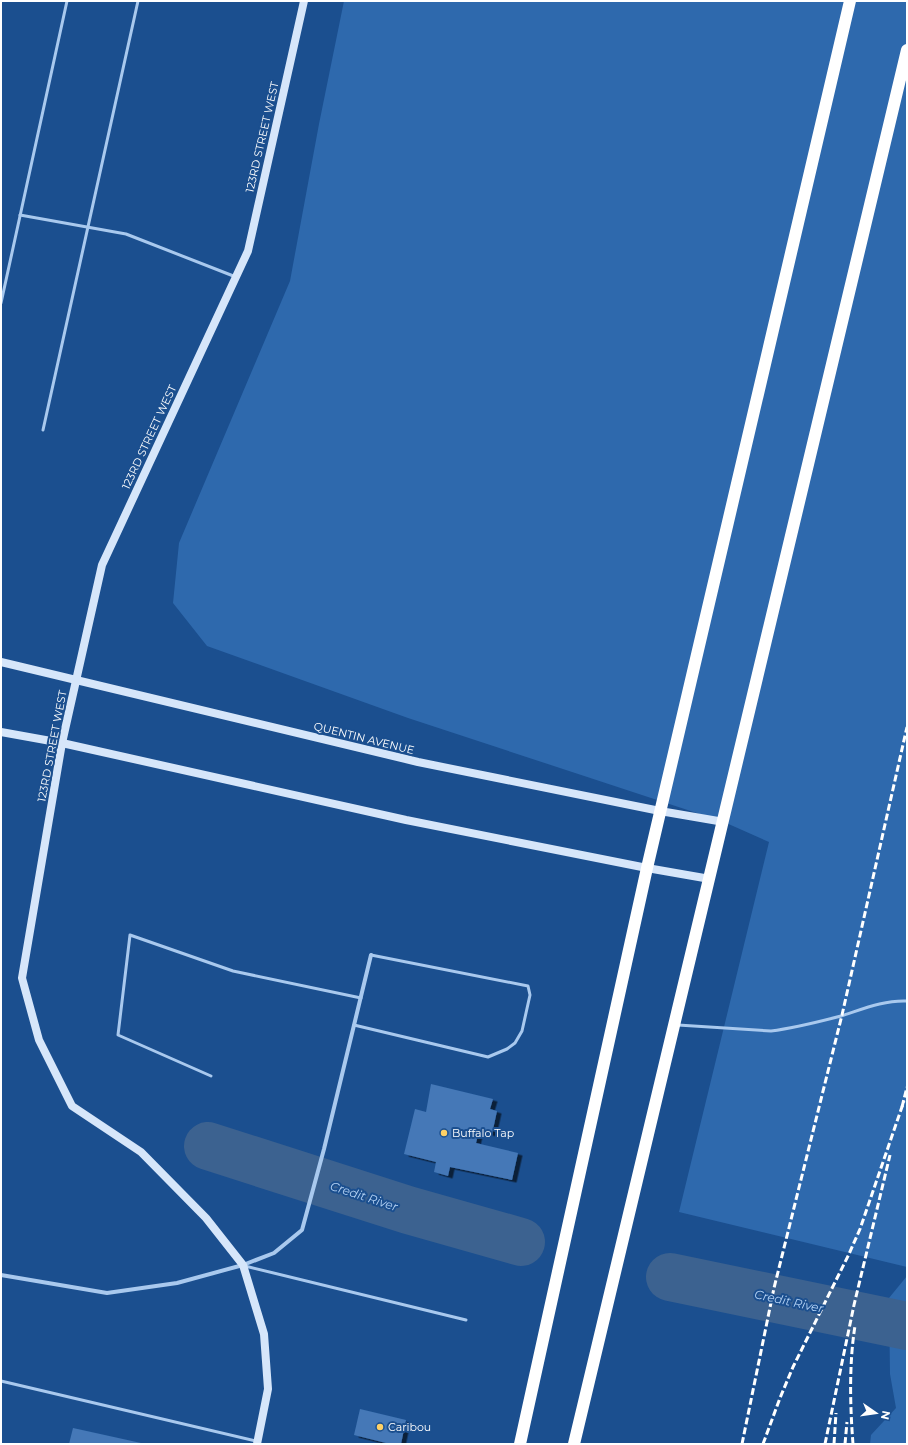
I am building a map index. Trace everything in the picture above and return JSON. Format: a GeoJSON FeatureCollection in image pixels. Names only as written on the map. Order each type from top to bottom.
{"type":"FeatureCollection","features":[{"type":"Feature","properties":{"kind":"highway"},"geometry":{"type":"LineString","coordinates":[[520,1444],[660,811],[850,1]]}},
{"type":"Feature","properties":{"kind":"highway"},"geometry":{"type":"LineString","coordinates":[[574,1444],[674,1024],[724,822],[907,50]]}},
{"type":"Feature","properties":{"kind":"street","name":"123RD STREET WEST"},"geometry":{"type":"LineString","coordinates":[[257,1443],[268,1389],[268,1381],[264,1334],[243,1265],[206,1218],[141,1152],[72,1106],[39,1040],[22,978],[62,743],[102,565],[248,251],[304,1]]}},
{"type":"Feature","properties":{"kind":"street","name":"QUENTIN AVENUE"},"geometry":{"type":"LineString","coordinates":[[1,662],[418,762],[660,811],[724,822]]}},
{"type":"Feature","properties":{"kind":"street"},"geometry":{"type":"LineString","coordinates":[[1,732],[62,743],[406,820],[647,868],[710,879]]}},
{"type":"Feature","properties":{"kind":"street"},"geometry":{"type":"LineString","coordinates":[[1,1275],[107,1293],[177,1283],[243,1265],[274,1253],[302,1230],[324,1149],[371,955]]}},
{"type":"Feature","properties":{"kind":"lane"},"geometry":{"type":"LineString","coordinates":[[1,303],[67,1]]}},
{"type":"Feature","properties":{"kind":"lane"},"geometry":{"type":"LineString","coordinates":[[42,430],[138,1]]}},
{"type":"Feature","properties":{"kind":"lane"},"geometry":{"type":"LineString","coordinates":[[20,215],[126,234],[236,277]]}},
{"type":"Feature","properties":{"kind":"lane"},"geometry":{"type":"LineString","coordinates":[[211,1076],[118,1035],[130,935],[233,971],[361,998]]}},
{"type":"Feature","properties":{"kind":"lane"},"geometry":{"type":"LineString","coordinates":[[354,1025],[488,1057],[507,1049],[515,1043],[522,1031],[530,995],[528,986],[371,955]]}},
{"type":"Feature","properties":{"kind":"lane"},"geometry":{"type":"LineString","coordinates":[[674,1024],[782,1030],[822,1021],[864,1007],[896,1001],[907,1001]]}},
{"type":"Feature","properties":{"kind":"lane"},"geometry":{"type":"LineString","coordinates":[[243,1265],[466,1320]]}},
{"type":"Feature","properties":{"kind":"lane"},"geometry":{"type":"LineString","coordinates":[[1,1381],[257,1443]]}},
{"type":"Feature","properties":{"kind":"shaded area"},"geometry":{"type":"Polygon","coordinates":[[[344,1],[907,1],[907,1267],[679,1212],[769,842],[724,822],[408,718],[207,646],[173,603],[179,543],[290,281],[319,124],[344,1]]]}},
{"type":"Feature","properties":{"kind":"shaded area"},"geometry":{"type":"Polygon","coordinates":[[[907,1276],[907,1444],[870,1444],[871,1435],[896,1408],[890,1374],[889,1298],[907,1276]]]}},
{"type":"Feature","properties":{"kind":"building","name":"Buffalo Tap"},"geometry":{"type":"Polygon","coordinates":[[[431,1084],[493,1099],[490,1109],[497,1111],[492,1134],[479,1131],[476,1143],[518,1153],[512,1180],[450,1167],[448,1176],[434,1172],[436,1162],[404,1154],[415,1109],[426,1112],[431,1084]]]}},
{"type":"Feature","properties":{"kind":"building","name":"Caribou"},"geometry":{"type":"Polygon","coordinates":[[[360,1409],[406,1420],[401,1444],[390,1444],[354,1435],[360,1409]]]}},
{"type":"Feature","properties":{"kind":"building"},"geometry":{"type":"Polygon","coordinates":[[[73,1428],[141,1443],[69,1444],[73,1428]]]}},
{"type":"Feature","properties":{"kind":"waterway","name":"Credit River"},"geometry":{"type":"LineString","coordinates":[[208,1146],[408,1210],[521,1242]]}},
{"type":"Feature","properties":{"kind":"waterway","name":"Credit River"},"geometry":{"type":"LineString","coordinates":[[670,1277],[907,1326]]}},
{"type":"Feature","properties":{"kind":"railway"},"geometry":{"type":"LineString","coordinates":[[742,1444],[774,1288],[842,1015],[907,727]]}},
{"type":"Feature","properties":{"kind":"railway"},"geometry":{"type":"LineString","coordinates":[[902,1107],[907,1087]]}},
{"type":"Feature","properties":{"kind":"railway"},"geometry":{"type":"LineString","coordinates":[[763,1444],[793,1367],[860,1229],[904,1101]]}},
{"type":"Feature","properties":{"kind":"railway"},"geometry":{"type":"LineString","coordinates":[[825,1444],[854,1305],[890,1155]]}},
{"type":"Feature","properties":{"kind":"railway"},"geometry":{"type":"LineString","coordinates":[[853,1444],[851,1385],[855,1326]]}},
{"type":"Feature","properties":{"kind":"railway"},"geometry":{"type":"LineString","coordinates":[[834,1444],[836,1413]]}},
{"type":"Feature","properties":{"kind":"railway"},"geometry":{"type":"LineString","coordinates":[[845,1444],[847,1422]]}},
{"type":"Feature","properties":{"kind":"place","name":"Buffalo Tap"},"geometry":{"type":"Point","coordinates":[444,1133]}},
{"type":"Feature","properties":{"kind":"place","name":"Caribou"},"geometry":{"type":"Point","coordinates":[380,1427]}}]}
